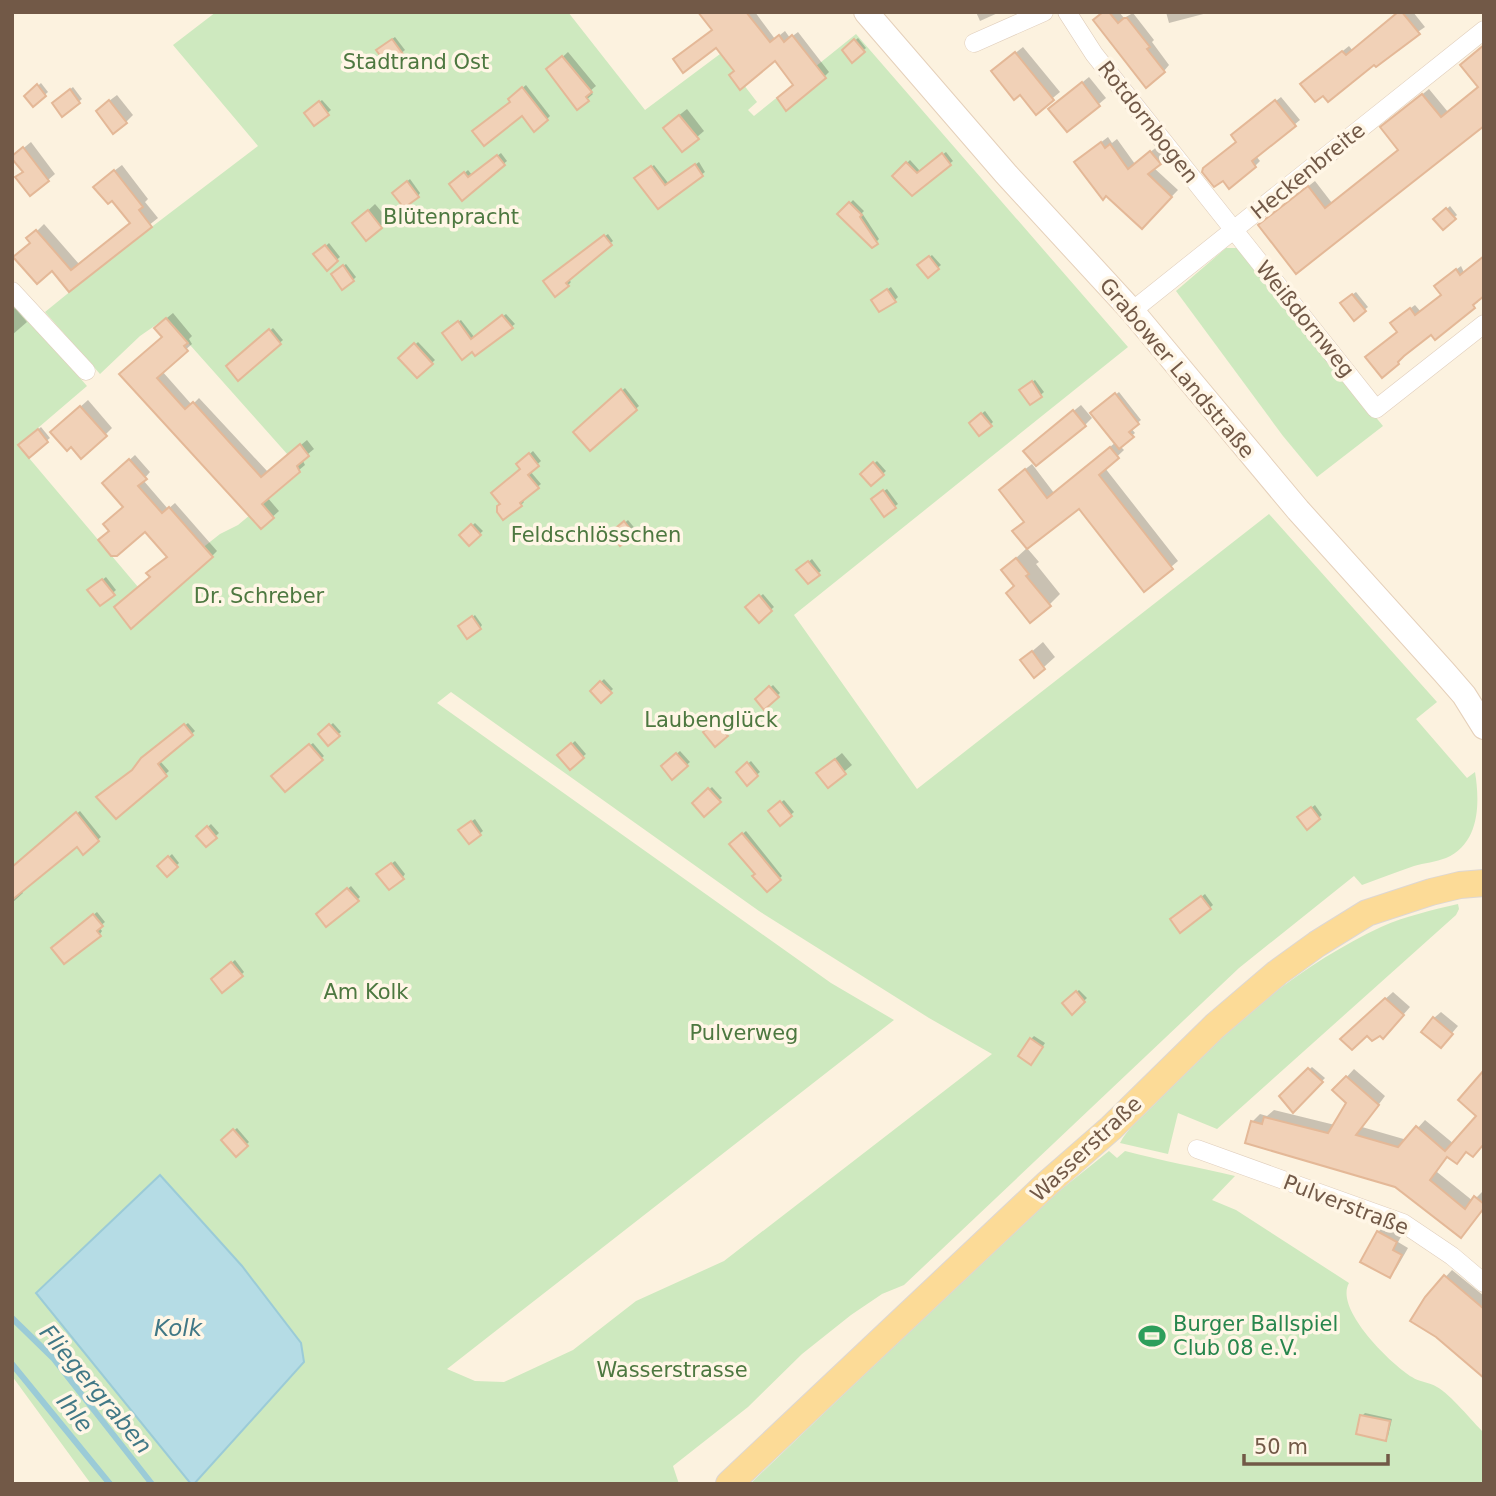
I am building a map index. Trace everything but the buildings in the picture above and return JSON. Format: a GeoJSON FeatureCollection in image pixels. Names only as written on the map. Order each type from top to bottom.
{"type":"FeatureCollection","features":[{"type":"Feature","properties":{"kind":"main road","name":"Grabower Landstraße"},"geometry":{"type":"LineString","coordinates":[[866,12],[1006,174],[1132,311],[1298,510],[1464,695],[1484,727]]}},
{"type":"Feature","properties":{"kind":"main road","name":"Wasserstraße"},"geometry":{"type":"LineString","coordinates":[[729,1484],[1048,1183],[1111,1128],[1215,1026],[1277,972],[1367,913],[1431,892],[1484,883]]}},
{"type":"Feature","properties":{"kind":"street"},"geometry":{"type":"LineString","coordinates":[[974,43],[1044,12]]}},
{"type":"Feature","properties":{"kind":"street","name":"Rotdornbogen"},"geometry":{"type":"LineString","coordinates":[[1067,12],[1094,54],[1233,230]]}},
{"type":"Feature","properties":{"kind":"street","name":"Heckenbreite"},"geometry":{"type":"LineString","coordinates":[[1132,311],[1484,30]]}},
{"type":"Feature","properties":{"kind":"street","name":"Weißdornweg"},"geometry":{"type":"LineString","coordinates":[[1233,230],[1376,409],[1484,324]]}},
{"type":"Feature","properties":{"kind":"street"},"geometry":{"type":"LineString","coordinates":[[12,291],[86,371]]}},
{"type":"Feature","properties":{"kind":"street","name":"Pulverstraße"},"geometry":{"type":"LineString","coordinates":[[1197,1149],[1403,1223],[1452,1256],[1484,1283]]}},
{"type":"Feature","properties":{"kind":"green space"},"geometry":{"type":"Polygon","coordinates":[[[216,12],[568,12],[645,110],[720,54],[757,102],[748,110],[754,116],[856,34],[1128,347],[794,615],[917,789],[1269,514],[1437,702],[1416,719],[1467,778],[1475,772],[1477,809],[1466,843],[1446,858],[1414,866],[1362,885],[1354,876],[1239,968],[904,1285],[882,1294],[851,1315],[802,1354],[748,1407],[673,1466],[679,1484],[194,1484],[304,1361],[36,1293],[191,1484],[91,1484],[12,1376],[12,301],[87,386],[18,445],[144,594],[220,534],[238,525],[300,473],[288,455],[166,318],[140,336],[100,374],[45,312],[258,146],[173,45],[216,12]],[[451,692],[437,703],[831,983],[894,1020],[447,1369],[475,1381],[504,1382],[573,1350],[636,1301],[724,1261],[992,1054],[929,1018],[759,911],[451,692]]]}},
{"type":"Feature","properties":{"kind":"green space"},"geometry":{"type":"Polygon","coordinates":[[[1226,248],[1237,248],[1383,426],[1317,477],[1283,436],[1176,291],[1226,248]]]}},
{"type":"Feature","properties":{"kind":"green space"},"geometry":{"type":"Polygon","coordinates":[[[1458,904],[1456,915],[1217,1129],[1178,1113],[1168,1154],[1120,1143],[1131,1128],[1204,1053],[1259,1004],[1289,982],[1319,961],[1381,927],[1409,916],[1458,904]]]}},
{"type":"Feature","properties":{"kind":"green space","name":"Burger Ballspiel Club 08 e.V."},"geometry":{"type":"Polygon","coordinates":[[[1109,1151],[1117,1158],[1125,1151],[1235,1176],[1212,1200],[1236,1210],[1349,1283],[1347,1294],[1350,1307],[1367,1335],[1412,1377],[1442,1390],[1484,1433],[1484,1484],[750,1484],[1043,1204],[1109,1151]]]}},
{"type":"Feature","properties":{"kind":"water","name":"Kolk"},"geometry":{"type":"Polygon","coordinates":[[[160,1175],[242,1266],[301,1343],[304,1362],[194,1484],[191,1484],[36,1293],[160,1175]]]}},
{"type":"Feature","properties":{"kind":"waterway","name":"Fliegergraben"},"geometry":{"type":"LineString","coordinates":[[12,1318],[53,1358],[152,1484]]}},
{"type":"Feature","properties":{"kind":"waterway","name":"Ihle"},"geometry":{"type":"LineString","coordinates":[[12,1364],[110,1484]]}},
{"type":"Feature","properties":{"kind":"place","name":"Burger Ballspiel Club 08 e.V."},"geometry":{"type":"Point","coordinates":[1152,1336]}},
{"type":"Feature","properties":{"kind":"park label","name":"Stadtrand Ost"},"geometry":{"type":"Point","coordinates":[416,62]}},
{"type":"Feature","properties":{"kind":"park label","name":"Blütenpracht"},"geometry":{"type":"Point","coordinates":[451,217]}},
{"type":"Feature","properties":{"kind":"park label","name":"Feldschlösschen"},"geometry":{"type":"Point","coordinates":[596,535]}},
{"type":"Feature","properties":{"kind":"park label","name":"Dr. Schreber"},"geometry":{"type":"Point","coordinates":[259,596]}},
{"type":"Feature","properties":{"kind":"park label","name":"Laubenglück"},"geometry":{"type":"Point","coordinates":[711,720]}},
{"type":"Feature","properties":{"kind":"park label","name":"Am Kolk"},"geometry":{"type":"Point","coordinates":[366,992]}},
{"type":"Feature","properties":{"kind":"park label","name":"Pulverweg"},"geometry":{"type":"Point","coordinates":[744,1033]}},
{"type":"Feature","properties":{"kind":"park label","name":"Wasserstrasse"},"geometry":{"type":"Point","coordinates":[672,1370]}}]}
